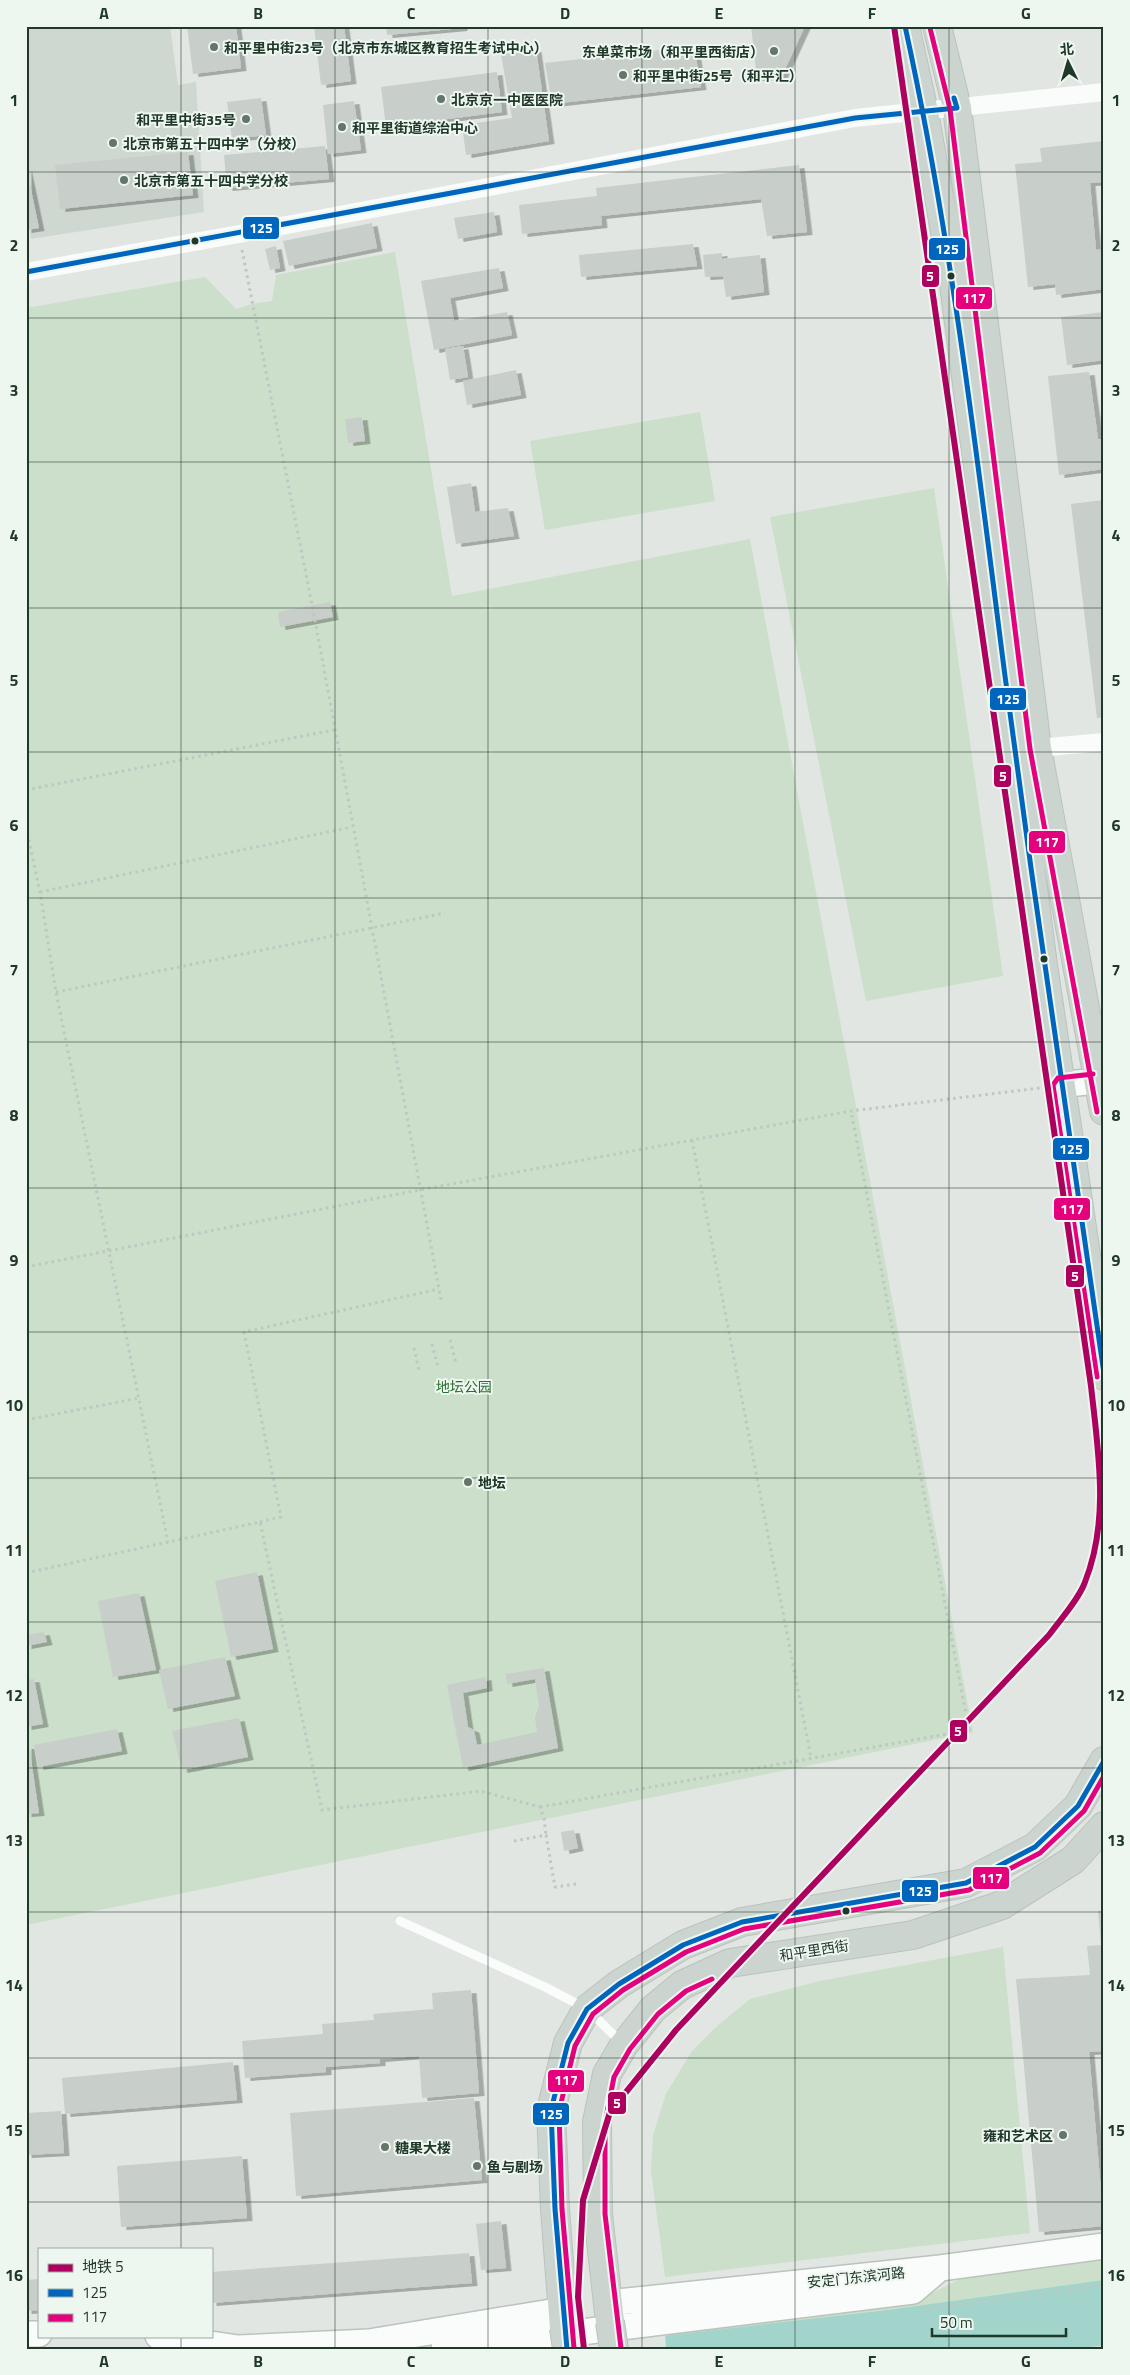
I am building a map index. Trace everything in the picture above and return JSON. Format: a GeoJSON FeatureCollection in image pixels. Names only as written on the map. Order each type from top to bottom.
{"type":"FeatureCollection","features":[{"type":"Feature","properties":{"kind":"main road"},"geometry":{"type":"LineString","coordinates":[[905,26],[924,112],[953,277],[1060,1085],[1104,1376]]}},
{"type":"Feature","properties":{"kind":"main road"},"geometry":{"type":"LineString","coordinates":[[937,26],[957,108],[1036,748],[1102,1080],[1104,1111]]}},
{"type":"Feature","properties":{"kind":"main road"},"geometry":{"type":"LineString","coordinates":[[565,2329],[551,2110],[568,2043],[588,2010],[619,1984],[683,1945],[742,1922],[966,1883],[1035,1847],[1078,1806],[1104,1762]]}},
{"type":"Feature","properties":{"kind":"main road","name":"和平里西街"},"geometry":{"type":"LineString","coordinates":[[614,2349],[598,2214],[597,2122],[607,2074],[624,2045],[653,2008],[682,1985],[730,1963],[913,1935],[1002,1905],[1073,1860],[1104,1826]]}},
{"type":"Feature","properties":{"kind":"street"},"geometry":{"type":"LineString","coordinates":[[26,272],[239,234],[845,120],[1104,92]]}},
{"type":"Feature","properties":{"kind":"street"},"geometry":{"type":"LineString","coordinates":[[1036,748],[1104,742]]}},
{"type":"Feature","properties":{"kind":"street"},"geometry":{"type":"LineString","coordinates":[[1060,1085],[1102,1080]]}},
{"type":"Feature","properties":{"kind":"street","name":"安定门东滨河路"},"geometry":{"type":"LineString","coordinates":[[609,2312],[1104,2246]]}},
{"type":"Feature","properties":{"kind":"street"},"geometry":{"type":"LineString","coordinates":[[444,2349],[913,2291],[940,2268]]}},
{"type":"Feature","properties":{"kind":"street"},"geometry":{"type":"LineString","coordinates":[[172,2338],[239,2348],[369,2342],[565,2329]]}},
{"type":"Feature","properties":{"kind":"lane"},"geometry":{"type":"LineString","coordinates":[[400,1921],[545,1987],[588,2010],[624,2045]]}},
{"type":"Feature","properties":{"kind":"path"},"geometry":{"type":"LineString","coordinates":[[239,234],[441,1300]]}},
{"type":"Feature","properties":{"kind":"path"},"geometry":{"type":"LineString","coordinates":[[26,790],[334,730]]}},
{"type":"Feature","properties":{"kind":"path"},"geometry":{"type":"LineString","coordinates":[[26,827],[40,892],[56,992],[168,1542]]}},
{"type":"Feature","properties":{"kind":"path"},"geometry":{"type":"LineString","coordinates":[[40,892],[352,827]]}},
{"type":"Feature","properties":{"kind":"path"},"geometry":{"type":"LineString","coordinates":[[56,992],[444,912]]}},
{"type":"Feature","properties":{"kind":"path"},"geometry":{"type":"LineString","coordinates":[[26,1267],[419,1190],[852,1111],[1060,1085]]}},
{"type":"Feature","properties":{"kind":"path"},"geometry":{"type":"LineString","coordinates":[[260,1522],[322,1810],[481,1790],[540,1807],[969,1730],[852,1111]]}},
{"type":"Feature","properties":{"kind":"path"},"geometry":{"type":"LineString","coordinates":[[692,1140],[811,1758]]}},
{"type":"Feature","properties":{"kind":"path"},"geometry":{"type":"LineString","coordinates":[[26,1573],[281,1517],[244,1332],[439,1289]]}},
{"type":"Feature","properties":{"kind":"path"},"geometry":{"type":"LineString","coordinates":[[450,1340],[456,1363]]}},
{"type":"Feature","properties":{"kind":"path"},"geometry":{"type":"LineString","coordinates":[[432,1344],[438,1367]]}},
{"type":"Feature","properties":{"kind":"path"},"geometry":{"type":"LineString","coordinates":[[414,1348],[418,1371]]}},
{"type":"Feature","properties":{"kind":"path"},"geometry":{"type":"LineString","coordinates":[[26,1420],[139,1398]]}},
{"type":"Feature","properties":{"kind":"path"},"geometry":{"type":"LineString","coordinates":[[540,1807],[544,1819],[555,1887],[576,1884]]}},
{"type":"Feature","properties":{"kind":"path"},"geometry":{"type":"LineString","coordinates":[[514,1841],[546,1835]]}},
{"type":"Feature","properties":{"kind":"shaded area","name":"北京市第五十四中学（分校）"},"geometry":{"type":"Polygon","coordinates":[[[26,26],[170,26],[178,85],[196,82],[204,212],[31,239],[26,201],[26,26]]]}},
{"type":"Feature","properties":{"kind":"green space","name":"地坛公园"},"geometry":{"type":"Polygon","coordinates":[[[395,252],[452,596],[750,539],[973,1732],[26,1925],[26,308],[205,277],[236,309],[272,301],[276,275],[395,252]]]}},
{"type":"Feature","properties":{"kind":"green space"},"geometry":{"type":"Polygon","coordinates":[[[700,412],[715,501],[545,530],[530,441],[700,412]]]}},
{"type":"Feature","properties":{"kind":"green space"},"geometry":{"type":"Polygon","coordinates":[[[934,488],[1003,976],[866,1001],[770,517],[934,488]]]}},
{"type":"Feature","properties":{"kind":"green space"},"geometry":{"type":"Polygon","coordinates":[[[1003,1947],[1030,2233],[665,2277],[651,2171],[653,2135],[666,2094],[692,2051],[715,2028],[750,1999],[820,1981],[1003,1947]]]}},
{"type":"Feature","properties":{"kind":"green space"},"geometry":{"type":"Polygon","coordinates":[[[1104,2258],[1104,2349],[672,2349],[670,2330],[923,2298],[969,2274],[1104,2258]]]}},
{"type":"Feature","properties":{"kind":"water"},"geometry":{"type":"Polygon","coordinates":[[[1104,2280],[1104,2345],[1075,2349],[551,2349],[888,2310],[1104,2280]]]}},
{"type":"Feature","properties":{"kind":"pier"},"geometry":{"type":"Polygon","coordinates":[[[665,2333],[666,2349],[548,2349],[549,2347],[665,2333]]]}},
{"type":"Feature","properties":{"kind":"building","name":"和平里中街23号（北京市东城区教育招生考试中心）"},"geometry":{"type":"Polygon","coordinates":[[[187,26],[236,26],[241,68],[193,74],[187,26]]]}},
{"type":"Feature","properties":{"kind":"building"},"geometry":{"type":"Polygon","coordinates":[[[314,26],[344,26],[351,81],[321,85],[314,26]]]}},
{"type":"Feature","properties":{"kind":"building"},"geometry":{"type":"Polygon","coordinates":[[[386,26],[462,26],[462,28],[387,35],[386,26]]]}},
{"type":"Feature","properties":{"kind":"building","name":"东单菜市场（和平里西街店）"},"geometry":{"type":"Polygon","coordinates":[[[751,26],[805,26],[782,76],[757,78],[751,26]]]}},
{"type":"Feature","properties":{"kind":"building","name":"和平里中街25号（和平汇）"},"geometry":{"type":"Polygon","coordinates":[[[694,46],[701,87],[552,104],[545,63],[694,46]]]}},
{"type":"Feature","properties":{"kind":"building"},"geometry":{"type":"Polygon","coordinates":[[[536,49],[549,141],[466,155],[462,125],[512,118],[501,54],[536,49]]]}},
{"type":"Feature","properties":{"kind":"building","name":"北京京一中医医院"},"geometry":{"type":"Polygon","coordinates":[[[497,72],[502,112],[386,127],[381,87],[497,72]]]}},
{"type":"Feature","properties":{"kind":"building","name":"和平里中街35号"},"geometry":{"type":"Polygon","coordinates":[[[261,98],[266,135],[232,139],[227,102],[261,98]]]}},
{"type":"Feature","properties":{"kind":"building","name":"和平里街道综治中心"},"geometry":{"type":"Polygon","coordinates":[[[354,101],[361,150],[328,154],[323,105],[354,101]]]}},
{"type":"Feature","properties":{"kind":"building"},"geometry":{"type":"Polygon","coordinates":[[[1104,141],[1104,182],[1090,183],[1096,250],[1104,249],[1104,289],[1056,295],[1055,284],[1028,287],[1015,164],[1042,162],[1040,148],[1104,141]]]}},
{"type":"Feature","properties":{"kind":"building"},"geometry":{"type":"Polygon","coordinates":[[[325,146],[329,179],[227,188],[224,155],[325,146]]]}},
{"type":"Feature","properties":{"kind":"building","name":"北京市第五十四中学分校"},"geometry":{"type":"Polygon","coordinates":[[[188,152],[193,195],[60,209],[55,165],[188,152]]]}},
{"type":"Feature","properties":{"kind":"building"},"geometry":{"type":"Polygon","coordinates":[[[799,165],[807,232],[767,236],[761,199],[601,216],[602,225],[522,234],[519,205],[597,196],[596,188],[799,165]]]}},
{"type":"Feature","properties":{"kind":"building"},"geometry":{"type":"Polygon","coordinates":[[[26,166],[39,228],[26,230],[26,166]]]}},
{"type":"Feature","properties":{"kind":"building"},"geometry":{"type":"Polygon","coordinates":[[[494,212],[497,232],[458,239],[454,218],[494,212]]]}},
{"type":"Feature","properties":{"kind":"building"},"geometry":{"type":"Polygon","coordinates":[[[372,223],[377,248],[289,266],[283,241],[372,223]]]}},
{"type":"Feature","properties":{"kind":"building"},"geometry":{"type":"Polygon","coordinates":[[[693,244],[697,266],[581,277],[579,255],[693,244]]]}},
{"type":"Feature","properties":{"kind":"building"},"geometry":{"type":"Polygon","coordinates":[[[276,246],[280,268],[270,270],[265,249],[276,246]]]}},
{"type":"Feature","properties":{"kind":"building"},"geometry":{"type":"Polygon","coordinates":[[[722,253],[722,259],[760,255],[764,292],[726,297],[723,276],[705,277],[703,255],[722,253]]]}},
{"type":"Feature","properties":{"kind":"building"},"geometry":{"type":"Polygon","coordinates":[[[499,268],[503,288],[450,298],[454,321],[507,312],[512,335],[434,350],[421,281],[499,268]]]}},
{"type":"Feature","properties":{"kind":"building"},"geometry":{"type":"Polygon","coordinates":[[[1104,312],[1104,360],[1067,365],[1061,317],[1104,312]]]}},
{"type":"Feature","properties":{"kind":"building"},"geometry":{"type":"Polygon","coordinates":[[[463,346],[468,377],[450,380],[445,349],[463,346]]]}},
{"type":"Feature","properties":{"kind":"building"},"geometry":{"type":"Polygon","coordinates":[[[516,370],[521,395],[467,405],[463,381],[516,370]]]}},
{"type":"Feature","properties":{"kind":"building"},"geometry":{"type":"Polygon","coordinates":[[[1089,372],[1098,439],[1104,439],[1104,469],[1059,475],[1048,376],[1089,372]]]}},
{"type":"Feature","properties":{"kind":"building"},"geometry":{"type":"Polygon","coordinates":[[[362,417],[365,441],[348,443],[345,419],[362,417]]]}},
{"type":"Feature","properties":{"kind":"building"},"geometry":{"type":"Polygon","coordinates":[[[471,483],[475,512],[508,508],[514,536],[456,544],[447,487],[471,483]]]}},
{"type":"Feature","properties":{"kind":"building"},"geometry":{"type":"Polygon","coordinates":[[[1104,500],[1104,717],[1097,718],[1071,504],[1104,500]]]}},
{"type":"Feature","properties":{"kind":"building"},"geometry":{"type":"Polygon","coordinates":[[[330,602],[333,617],[280,627],[278,612],[330,602]]]}},
{"type":"Feature","properties":{"kind":"building"},"geometry":{"type":"Polygon","coordinates":[[[257,1572],[273,1649],[231,1657],[215,1581],[257,1572]]]}},
{"type":"Feature","properties":{"kind":"building"},"geometry":{"type":"Polygon","coordinates":[[[139,1593],[156,1670],[113,1677],[98,1601],[139,1593]]]}},
{"type":"Feature","properties":{"kind":"building"},"geometry":{"type":"Polygon","coordinates":[[[44,1632],[47,1642],[26,1646],[26,1635],[44,1632]]]}},
{"type":"Feature","properties":{"kind":"building"},"geometry":{"type":"Polygon","coordinates":[[[225,1657],[235,1696],[168,1709],[159,1670],[225,1657]]]}},
{"type":"Feature","properties":{"kind":"building"},"geometry":{"type":"Polygon","coordinates":[[[544,1668],[558,1748],[463,1768],[447,1685],[486,1677],[487,1688],[463,1693],[468,1727],[474,1730],[477,1745],[537,1732],[535,1717],[539,1706],[535,1679],[507,1684],[506,1674],[544,1668]]]}},
{"type":"Feature","properties":{"kind":"building"},"geometry":{"type":"Polygon","coordinates":[[[34,1679],[43,1724],[26,1727],[26,1680],[34,1679]]]}},
{"type":"Feature","properties":{"kind":"building"},"geometry":{"type":"Polygon","coordinates":[[[239,1718],[248,1757],[182,1770],[172,1731],[239,1718]]]}},
{"type":"Feature","properties":{"kind":"building"},"geometry":{"type":"Polygon","coordinates":[[[117,1729],[122,1751],[38,1767],[34,1745],[117,1729]]]}},
{"type":"Feature","properties":{"kind":"building"},"geometry":{"type":"Polygon","coordinates":[[[26,1746],[29,1746],[39,1813],[26,1814],[26,1746]]]}},
{"type":"Feature","properties":{"kind":"building"},"geometry":{"type":"Polygon","coordinates":[[[574,1830],[578,1848],[564,1851],[561,1832],[574,1830]]]}},
{"type":"Feature","properties":{"kind":"building","name":"雍和艺术区"},"geometry":{"type":"Polygon","coordinates":[[[1104,1910],[1104,2051],[1089,2052],[1104,2226],[1039,2232],[1016,1979],[1090,1975],[1087,1946],[1101,1945],[1098,1911],[1104,1910]]]}},
{"type":"Feature","properties":{"kind":"building"},"geometry":{"type":"Polygon","coordinates":[[[471,1990],[479,2093],[422,2098],[419,2056],[380,2059],[380,2063],[326,2067],[326,2072],[245,2078],[242,2041],[323,2034],[322,2024],[374,2020],[373,2014],[433,2009],[432,1993],[471,1990]]]}},
{"type":"Feature","properties":{"kind":"building"},"geometry":{"type":"Polygon","coordinates":[[[233,2062],[237,2100],[65,2114],[62,2078],[233,2062]]]}},
{"type":"Feature","properties":{"kind":"building","name":"糖果大楼"},"geometry":{"type":"Polygon","coordinates":[[[474,2098],[482,2180],[296,2196],[290,2113],[474,2098]]]}},
{"type":"Feature","properties":{"kind":"building"},"geometry":{"type":"Polygon","coordinates":[[[61,2111],[64,2153],[26,2155],[26,2113],[61,2111]]]}},
{"type":"Feature","properties":{"kind":"building"},"geometry":{"type":"Polygon","coordinates":[[[242,2156],[247,2218],[121,2227],[117,2166],[242,2156]]]}},
{"type":"Feature","properties":{"kind":"building"},"geometry":{"type":"Polygon","coordinates":[[[501,2221],[506,2268],[481,2270],[476,2224],[501,2221]]]}},
{"type":"Feature","properties":{"kind":"building"},"geometry":{"type":"Polygon","coordinates":[[[469,2253],[472,2283],[212,2303],[212,2272],[469,2253]]]}},
{"type":"Feature","properties":{"kind":"building"},"geometry":{"type":"Polygon","coordinates":[[[38,2279],[38,2310],[26,2311],[26,2280],[38,2279]]]}},
{"type":"Feature","properties":{"kind":"metro line","name":"5"},"geometry":{"type":"LineString","coordinates":[[584,2349],[578,2297],[583,2200],[610,2112],[676,2030],[1049,1635],[1082,1589],[1093,1558],[1097,1534],[1100,1509],[1099,1460],[1091,1386],[894,26]]}},
{"type":"Feature","properties":{"kind":"transit line","name":"125"},"geometry":{"type":"LineString","coordinates":[[905,26],[937,188],[962,350],[1041,938],[1104,1374]]}},
{"type":"Feature","properties":{"kind":"transit line","name":"117"},"geometry":{"type":"LineString","coordinates":[[930,28],[950,109],[1030,749],[1097,1112]]}},
{"type":"Feature","properties":{"kind":"transit line","name":"125"},"geometry":{"type":"LineString","coordinates":[[26,272],[855,118],[957,108],[954,98]]}},
{"type":"Feature","properties":{"kind":"transit line","name":"117"},"geometry":{"type":"LineString","coordinates":[[1093,1074],[1058,1078],[1053,1085],[1097,1377]]}},
{"type":"Feature","properties":{"kind":"transit line","name":"125"},"geometry":{"type":"LineString","coordinates":[[567,2349],[555,2209],[551,2110],[568,2043],[587,2009],[619,1984],[683,1945],[742,1922],[966,1883],[1035,1847],[1078,1806],[1104,1761]]}},
{"type":"Feature","properties":{"kind":"transit line","name":"117"},"geometry":{"type":"LineString","coordinates":[[574,2348],[562,2209],[559,2111],[575,2046],[593,2014],[623,1990],[686,1952],[744,1929],[969,1890],[1040,1853],[1084,1811],[1104,1776]]}},
{"type":"Feature","properties":{"kind":"transit line","name":"117"},"geometry":{"type":"LineString","coordinates":[[621,2348],[605,2214],[605,2123],[614,2077],[630,2049],[658,2014],[686,1991],[712,1979]]}},
{"type":"Feature","properties":{"kind":"place","name":"和平里中街23号（北京市东城区教育招生考试中心）"},"geometry":{"type":"Point","coordinates":[214,47]}},
{"type":"Feature","properties":{"kind":"place","name":"东单菜市场（和平里西街店）"},"geometry":{"type":"Point","coordinates":[774,51]}},
{"type":"Feature","properties":{"kind":"place","name":"和平里中街25号（和平汇）"},"geometry":{"type":"Point","coordinates":[623,75]}},
{"type":"Feature","properties":{"kind":"place","name":"北京京一中医医院"},"geometry":{"type":"Point","coordinates":[441,99]}},
{"type":"Feature","properties":{"kind":"place","name":"和平里中街35号"},"geometry":{"type":"Point","coordinates":[246,119]}},
{"type":"Feature","properties":{"kind":"place","name":"和平里街道综治中心"},"geometry":{"type":"Point","coordinates":[342,127]}},
{"type":"Feature","properties":{"kind":"place","name":"北京市第五十四中学（分校）"},"geometry":{"type":"Point","coordinates":[113,143]}},
{"type":"Feature","properties":{"kind":"place","name":"北京市第五十四中学分校"},"geometry":{"type":"Point","coordinates":[124,180]}},
{"type":"Feature","properties":{"kind":"place","name":"地坛"},"geometry":{"type":"Point","coordinates":[468,1482]}},
{"type":"Feature","properties":{"kind":"place","name":"雍和艺术区"},"geometry":{"type":"Point","coordinates":[1063,2135]}},
{"type":"Feature","properties":{"kind":"place","name":"糖果大楼"},"geometry":{"type":"Point","coordinates":[385,2147]}},
{"type":"Feature","properties":{"kind":"place","name":"鱼与剧场"},"geometry":{"type":"Point","coordinates":[477,2166]}}]}
